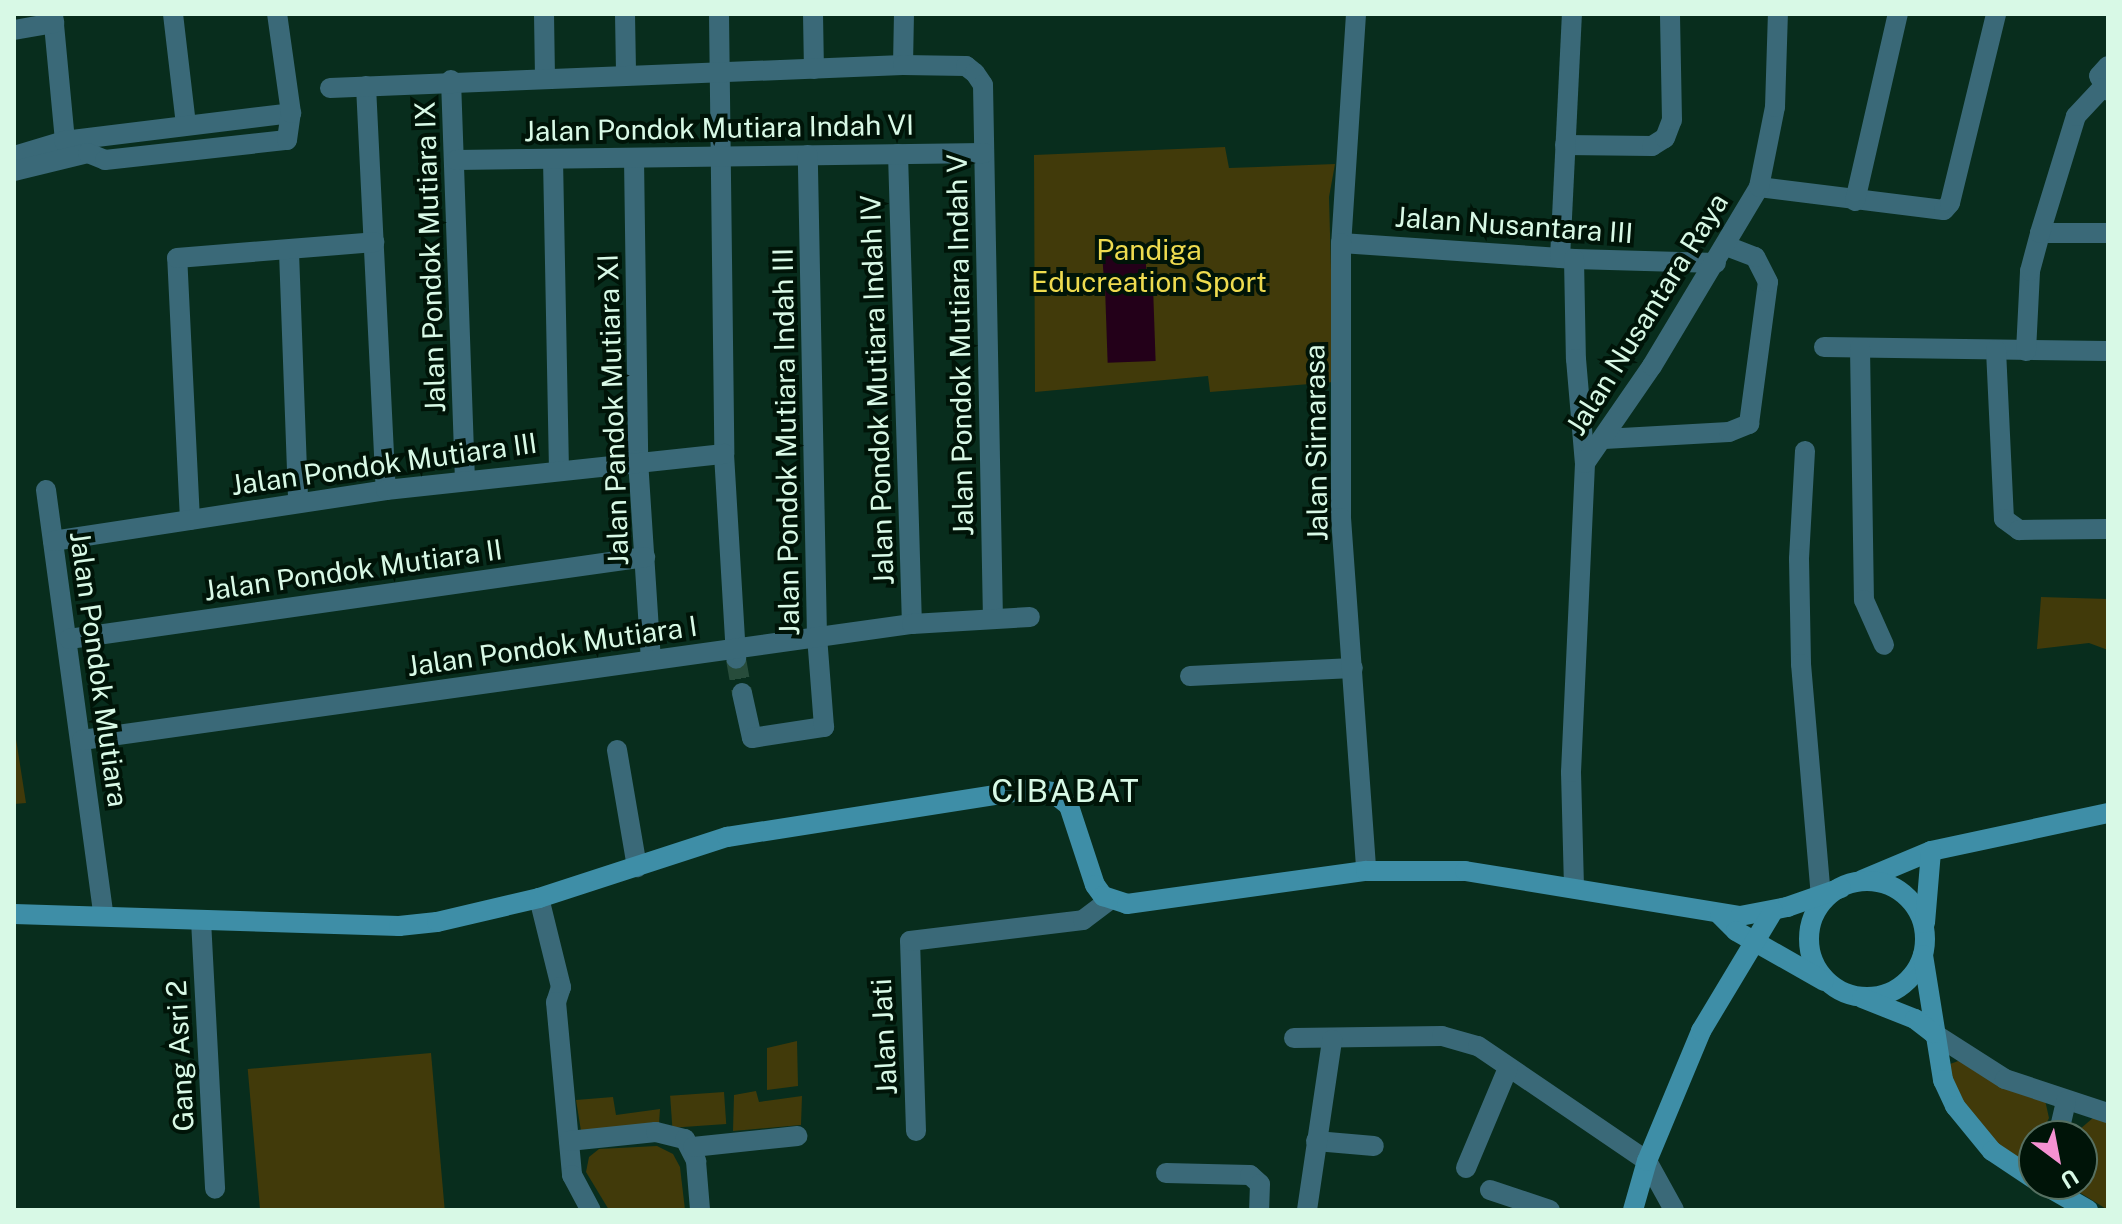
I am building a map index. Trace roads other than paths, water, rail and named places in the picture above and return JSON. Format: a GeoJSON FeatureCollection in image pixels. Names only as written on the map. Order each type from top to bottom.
{"type":"FeatureCollection","features":[{"type":"Feature","properties":{"kind":"main road"},"geometry":{"type":"LineString","coordinates":[[14,914],[103,913],[201,920],[399,926],[489,912],[727,837],[1035,789],[1052,792],[1069,806],[1095,885],[1110,900],[1127,904],[1366,871],[1465,871],[1574,887],[1720,915],[1773,911],[1846,886],[1931,851],[2108,813]]}},
{"type":"Feature","properties":{"kind":"main road"},"geometry":{"type":"LineString","coordinates":[[1860,997],[1894,991],[1917,968],[1924,944],[1931,851]]}},
{"type":"Feature","properties":{"kind":"main road"},"geometry":{"type":"LineString","coordinates":[[1828,983],[1816,969],[1809,932],[1814,914],[1846,886],[1885,884],[1900,892],[1921,918],[1933,1033],[1943,1080],[1970,1128],[1992,1151],[2018,1167]]}},
{"type":"Feature","properties":{"kind":"main road"},"geometry":{"type":"LineString","coordinates":[[1633,1210],[1647,1161],[1701,1031],[1752,940],[1773,911]]}},
{"type":"Feature","properties":{"kind":"main road"},"geometry":{"type":"LineString","coordinates":[[1720,915],[1752,940],[1828,983],[1915,1019],[1933,1033]]}},
{"type":"Feature","properties":{"kind":"street"},"geometry":{"type":"LineString","coordinates":[[173,14],[186,125]]}},
{"type":"Feature","properties":{"kind":"street"},"geometry":{"type":"LineString","coordinates":[[14,171],[66,148],[105,160],[277,143],[292,131],[277,14]]}},
{"type":"Feature","properties":{"kind":"street"},"geometry":{"type":"LineString","coordinates":[[544,14],[545,76]]}},
{"type":"Feature","properties":{"kind":"street"},"geometry":{"type":"LineString","coordinates":[[625,14],[626,73]]}},
{"type":"Feature","properties":{"kind":"street"},"geometry":{"type":"LineString","coordinates":[[719,14],[724,454],[736,654]]}},
{"type":"Feature","properties":{"kind":"street"},"geometry":{"type":"LineString","coordinates":[[813,14],[814,69]]}},
{"type":"Feature","properties":{"kind":"street"},"geometry":{"type":"LineString","coordinates":[[330,88],[545,76],[903,65],[904,14]]}},
{"type":"Feature","properties":{"kind":"street","name":"Jalan Sirnarasa"},"geometry":{"type":"LineString","coordinates":[[1356,14],[1341,518],[1366,871]]}},
{"type":"Feature","properties":{"kind":"street"},"geometry":{"type":"LineString","coordinates":[[1572,14],[1565,145],[1567,259],[1585,463]]}},
{"type":"Feature","properties":{"kind":"street"},"geometry":{"type":"LineString","coordinates":[[1565,145],[1652,146],[1665,138],[1672,120],[1670,14]]}},
{"type":"Feature","properties":{"kind":"street","name":"Jalan Nusantara Raya"},"geometry":{"type":"LineString","coordinates":[[1574,887],[1571,772],[1585,463],[1604,439],[1721,255],[1759,187],[1775,107],[1778,14]]}},
{"type":"Feature","properties":{"kind":"street"},"geometry":{"type":"LineString","coordinates":[[1855,201],[1898,14]]}},
{"type":"Feature","properties":{"kind":"street"},"geometry":{"type":"LineString","coordinates":[[1759,187],[1934,213],[1950,203],[1996,14]]}},
{"type":"Feature","properties":{"kind":"street"},"geometry":{"type":"LineString","coordinates":[[14,30],[53,18],[66,148]]}},
{"type":"Feature","properties":{"kind":"street","name":"Jalan Pondok Mutiara Indah V"},"geometry":{"type":"LineString","coordinates":[[903,65],[966,66],[983,85],[993,619]]}},
{"type":"Feature","properties":{"kind":"street"},"geometry":{"type":"LineString","coordinates":[[2026,351],[2030,271],[2040,233],[2076,116],[2105,90],[2099,76],[2108,66]]}},
{"type":"Feature","properties":{"kind":"street","name":"Jalan Pondok Mutiara IX"},"geometry":{"type":"LineString","coordinates":[[451,80],[465,481]]}},
{"type":"Feature","properties":{"kind":"street"},"geometry":{"type":"LineString","coordinates":[[366,86],[386,490]]}},
{"type":"Feature","properties":{"kind":"street"},"geometry":{"type":"LineString","coordinates":[[14,156],[186,125],[291,113]]}},
{"type":"Feature","properties":{"kind":"street","name":"Jalan Pondok Mutiara Indah VI"},"geometry":{"type":"LineString","coordinates":[[456,160],[984,153]]}},
{"type":"Feature","properties":{"kind":"street","name":"Jalan Pondok Mutiara Indah IV"},"geometry":{"type":"LineString","coordinates":[[898,154],[912,624]]}},
{"type":"Feature","properties":{"kind":"street","name":"Jalan Pondok Mutiara Indah III"},"geometry":{"type":"LineString","coordinates":[[742,693],[752,738],[824,727],[817,637],[808,155]]}},
{"type":"Feature","properties":{"kind":"street","name":"Jalan Pandok Mutiara XI"},"geometry":{"type":"LineString","coordinates":[[634,158],[638,460],[651,660]]}},
{"type":"Feature","properties":{"kind":"street"},"geometry":{"type":"LineString","coordinates":[[553,159],[559,467]]}},
{"type":"Feature","properties":{"kind":"street"},"geometry":{"type":"LineString","coordinates":[[2040,233],[2108,233]]}},
{"type":"Feature","properties":{"kind":"street"},"geometry":{"type":"LineString","coordinates":[[190,520],[177,258],[289,252],[374,242]]}},
{"type":"Feature","properties":{"kind":"street","name":"Jalan Nusantara III"},"geometry":{"type":"LineString","coordinates":[[1349,243],[1567,259],[1721,255]]}},
{"type":"Feature","properties":{"kind":"street"},"geometry":{"type":"LineString","coordinates":[[289,252],[298,503]]}},
{"type":"Feature","properties":{"kind":"street"},"geometry":{"type":"LineString","coordinates":[[1604,439],[1729,432],[1749,424],[1768,282],[1755,257],[1721,255]]}},
{"type":"Feature","properties":{"kind":"street"},"geometry":{"type":"LineString","coordinates":[[1824,347],[2108,351]]}},
{"type":"Feature","properties":{"kind":"street"},"geometry":{"type":"LineString","coordinates":[[1860,348],[1864,600],[1884,645]]}},
{"type":"Feature","properties":{"kind":"street"},"geometry":{"type":"LineString","coordinates":[[1996,350],[2004,519],[2019,530],[2108,529]]}},
{"type":"Feature","properties":{"kind":"street"},"geometry":{"type":"LineString","coordinates":[[1805,451],[1799,559],[1801,664],[1821,895]]}},
{"type":"Feature","properties":{"kind":"street","name":"Jalan Pondok Mutiara III"},"geometry":{"type":"LineString","coordinates":[[53,541],[559,467],[724,454]]}},
{"type":"Feature","properties":{"kind":"street","name":"Jalan Pondok Mutiara"},"geometry":{"type":"LineString","coordinates":[[46,490],[69,639],[103,913]]}},
{"type":"Feature","properties":{"kind":"street","name":"Jalan Pondok Mutiara II"},"geometry":{"type":"LineString","coordinates":[[69,639],[645,557]]}},
{"type":"Feature","properties":{"kind":"street","name":"Jalan Pondok Mutiara I"},"geometry":{"type":"LineString","coordinates":[[82,740],[651,660],[736,654],[817,637],[912,624],[1030,617]]}},
{"type":"Feature","properties":{"kind":"street"},"geometry":{"type":"LineString","coordinates":[[1190,676],[1353,668]]}},
{"type":"Feature","properties":{"kind":"street"},"geometry":{"type":"LineString","coordinates":[[617,750],[637,867]]}},
{"type":"Feature","properties":{"kind":"street"},"geometry":{"type":"LineString","coordinates":[[539,898],[551,968],[561,987],[556,1002],[572,1175],[591,1210]]}},
{"type":"Feature","properties":{"kind":"street","name":"Jalan Jati"},"geometry":{"type":"LineString","coordinates":[[916,1131],[910,941],[1083,920],[1110,900]]}},
{"type":"Feature","properties":{"kind":"street","name":"Gang Asri 2"},"geometry":{"type":"LineString","coordinates":[[201,920],[215,1189]]}},
{"type":"Feature","properties":{"kind":"street"},"geometry":{"type":"LineString","coordinates":[[1933,1033],[2005,1079],[2108,1113]]}},
{"type":"Feature","properties":{"kind":"street"},"geometry":{"type":"LineString","coordinates":[[1294,1038],[1332,1040],[1442,1036],[1478,1046],[1647,1161],[1674,1210]]}},
{"type":"Feature","properties":{"kind":"street"},"geometry":{"type":"LineString","coordinates":[[1307,1210],[1332,1040]]}},
{"type":"Feature","properties":{"kind":"street"},"geometry":{"type":"LineString","coordinates":[[1466,1168],[1508,1068]]}},
{"type":"Feature","properties":{"kind":"street"},"geometry":{"type":"LineString","coordinates":[[2062,1120],[2066,1101]]}},
{"type":"Feature","properties":{"kind":"street"},"geometry":{"type":"LineString","coordinates":[[569,1141],[656,1132],[685,1139],[693,1147],[700,1210]]}},
{"type":"Feature","properties":{"kind":"street"},"geometry":{"type":"LineString","coordinates":[[693,1147],[797,1136]]}},
{"type":"Feature","properties":{"kind":"street"},"geometry":{"type":"LineString","coordinates":[[1316,1141],[1374,1146]]}},
{"type":"Feature","properties":{"kind":"street"},"geometry":{"type":"LineString","coordinates":[[1166,1173],[1250,1175],[1260,1184],[1259,1210]]}},
{"type":"Feature","properties":{"kind":"street"},"geometry":{"type":"LineString","coordinates":[[1490,1190],[1550,1210]]}},
{"type":"Feature","properties":{"kind":"tunnel"},"geometry":{"type":"LineString","coordinates":[[736,659],[742,693]]}},
{"type":"Feature","properties":{"kind":"district","name":"CIBABAT"},"geometry":{"type":"Point","coordinates":[1066,791]}},
{"type":"Feature","properties":{"kind":"park label","name":"Pandiga Educreation Sport"},"geometry":{"type":"Point","coordinates":[1149,266]}}]}
